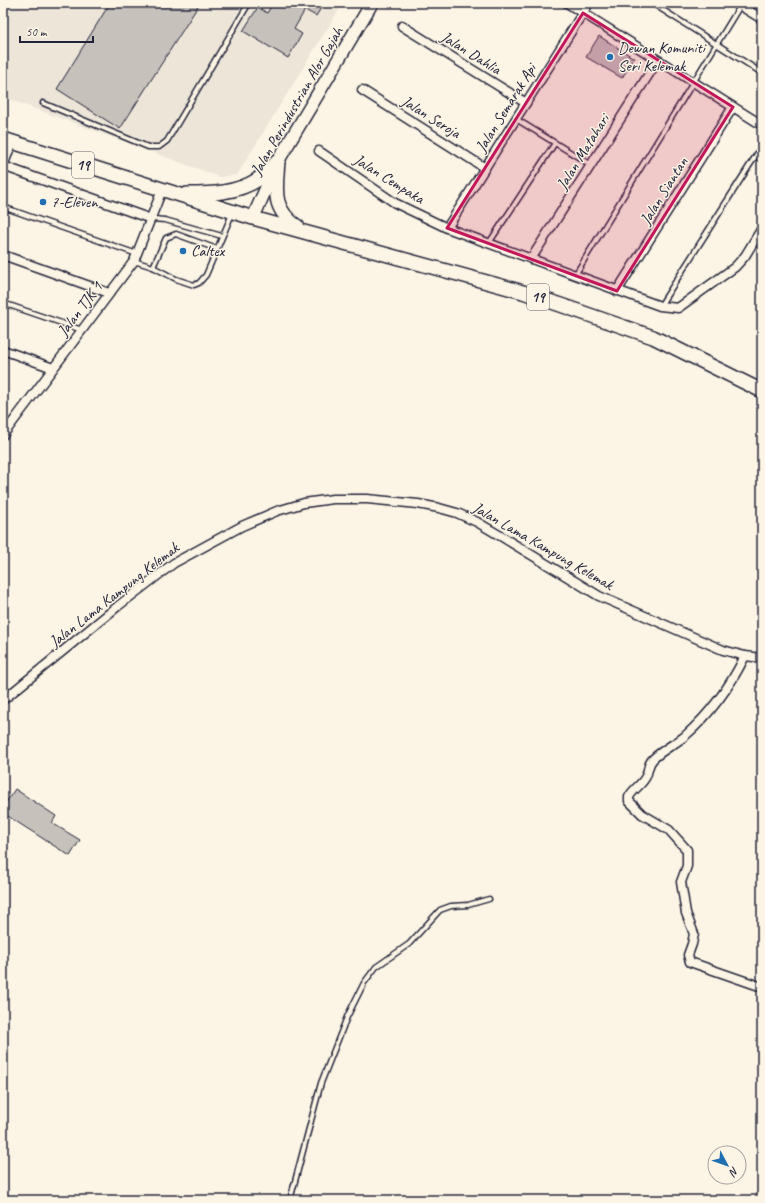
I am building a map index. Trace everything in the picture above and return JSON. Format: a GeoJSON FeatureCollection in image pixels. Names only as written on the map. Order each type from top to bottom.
{"type":"FeatureCollection","features":[{"type":"Feature","properties":{"kind":"main road","name":"19"},"geometry":{"type":"LineString","coordinates":[[8,141],[253,218],[523,292],[653,337],[762,390]]}},
{"type":"Feature","properties":{"kind":"main road"},"geometry":{"type":"LineString","coordinates":[[176,194],[199,194],[233,190],[256,180],[278,161]]}},
{"type":"Feature","properties":{"kind":"main road"},"geometry":{"type":"LineString","coordinates":[[278,161],[278,205],[284,216],[303,232]]}},
{"type":"Feature","properties":{"kind":"street","name":"Jalan Perindustrian Alor Gajah"},"geometry":{"type":"LineString","coordinates":[[253,218],[278,161],[372,3]]}},
{"type":"Feature","properties":{"kind":"street"},"geometry":{"type":"LineString","coordinates":[[567,3],[762,125]]}},
{"type":"Feature","properties":{"kind":"street","name":"Jalan Semarak Api"},"geometry":{"type":"LineString","coordinates":[[447,228],[589,3]]}},
{"type":"Feature","properties":{"kind":"street"},"geometry":{"type":"LineString","coordinates":[[738,4],[762,19]]}},
{"type":"Feature","properties":{"kind":"street","name":"Jalan Dahlia"},"geometry":{"type":"LineString","coordinates":[[402,26],[526,103]]}},
{"type":"Feature","properties":{"kind":"street","name":"Jalan Matahari"},"geometry":{"type":"LineString","coordinates":[[531,259],[658,60]]}},
{"type":"Feature","properties":{"kind":"street","name":"Jalan Seroja"},"geometry":{"type":"LineString","coordinates":[[362,90],[485,168]]}},
{"type":"Feature","properties":{"kind":"street","name":"Jalan Siantan"},"geometry":{"type":"LineString","coordinates":[[618,290],[733,107]]}},
{"type":"Feature","properties":{"kind":"street"},"geometry":{"type":"LineString","coordinates":[[8,141],[3,166],[151,219]]}},
{"type":"Feature","properties":{"kind":"street","name":"Jalan Cempaka"},"geometry":{"type":"LineString","coordinates":[[319,151],[395,203],[447,228],[660,306],[678,308],[735,267],[745,256],[762,228]]}},
{"type":"Feature","properties":{"kind":"street","name":"Jalan TJK 1"},"geometry":{"type":"LineString","coordinates":[[3,435],[136,257],[162,190]]}},
{"type":"Feature","properties":{"kind":"street"},"geometry":{"type":"LineString","coordinates":[[3,255],[109,293]]}},
{"type":"Feature","properties":{"kind":"street"},"geometry":{"type":"LineString","coordinates":[[3,350],[53,368]]}},
{"type":"Feature","properties":{"kind":"street","name":"Jalan Lama Kampung Kelemak"},"geometry":{"type":"LineString","coordinates":[[3,700],[118,606],[174,563],[242,526],[277,511],[304,503],[333,499],[367,498],[418,504],[457,513],[477,522],[599,596],[723,650],[745,656],[762,658]]}},
{"type":"Feature","properties":{"kind":"street"},"geometry":{"type":"LineString","coordinates":[[745,656],[732,682],[710,712],[680,740],[653,759],[648,766],[646,776],[629,797],[629,801],[642,814],[669,830],[687,850],[687,866],[681,882],[686,913],[694,934],[688,955],[690,962],[762,987]]}},
{"type":"Feature","properties":{"kind":"lane"},"geometry":{"type":"LineString","coordinates":[[43,103],[148,147],[158,147],[167,141],[249,3]]}},
{"type":"Feature","properties":{"kind":"lane"},"geometry":{"type":"LineString","coordinates":[[652,3],[762,73]]}},
{"type":"Feature","properties":{"kind":"lane"},"geometry":{"type":"LineString","coordinates":[[575,275],[717,44],[738,4]]}},
{"type":"Feature","properties":{"kind":"lane"},"geometry":{"type":"LineString","coordinates":[[516,119],[591,166]]}},
{"type":"Feature","properties":{"kind":"lane"},"geometry":{"type":"LineString","coordinates":[[489,243],[555,143]]}},
{"type":"Feature","properties":{"kind":"lane"},"geometry":{"type":"LineString","coordinates":[[660,306],[762,146]]}},
{"type":"Feature","properties":{"kind":"lane"},"geometry":{"type":"LineString","coordinates":[[3,207],[136,257],[176,279],[194,284],[199,283],[206,275],[232,211]]}},
{"type":"Feature","properties":{"kind":"lane"},"geometry":{"type":"LineString","coordinates":[[151,219],[165,220],[222,236]]}},
{"type":"Feature","properties":{"kind":"lane"},"geometry":{"type":"LineString","coordinates":[[154,268],[166,238],[176,234],[218,248]]}},
{"type":"Feature","properties":{"kind":"lane"},"geometry":{"type":"LineString","coordinates":[[3,303],[82,330]]}},
{"type":"Feature","properties":{"kind":"lane"},"geometry":{"type":"LineString","coordinates":[[290,1200],[321,1083],[347,1017],[364,983],[376,967],[409,944],[440,910],[451,906],[468,905],[489,899]]}},
{"type":"Feature","properties":{"kind":"highlighted area"},"geometry":{"type":"Polygon","coordinates":[[[583,13],[733,107],[617,291],[447,228],[583,13]]]}},
{"type":"Feature","properties":{"kind":"shaded area"},"geometry":{"type":"Polygon","coordinates":[[[3,3],[343,3],[237,175],[220,177],[3,97],[3,3]]]}},
{"type":"Feature","properties":{"kind":"building"},"geometry":{"type":"Polygon","coordinates":[[[110,3],[200,3],[120,129],[57,89],[110,3]]]}},
{"type":"Feature","properties":{"kind":"building"},"geometry":{"type":"Polygon","coordinates":[[[273,3],[324,3],[316,16],[305,10],[294,29],[302,34],[288,58],[243,31],[258,7],[267,13],[273,3]]]}},
{"type":"Feature","properties":{"kind":"building","name":"Dewan Komuniti Seri Kelemak"},"geometry":{"type":"Polygon","coordinates":[[[599,36],[634,58],[622,78],[586,57],[599,36]]]}},
{"type":"Feature","properties":{"kind":"building"},"geometry":{"type":"Polygon","coordinates":[[[15,789],[56,816],[52,823],[80,840],[70,856],[3,813],[3,807],[15,789]]]}},
{"type":"Feature","properties":{"kind":"place","name":"Dewan Komuniti Seri Kelemak"},"geometry":{"type":"Point","coordinates":[610,57]}},
{"type":"Feature","properties":{"kind":"place","name":"7-Eleven"},"geometry":{"type":"Point","coordinates":[43,202]}},
{"type":"Feature","properties":{"kind":"place","name":"Caltex"},"geometry":{"type":"Point","coordinates":[183,251]}}]}
